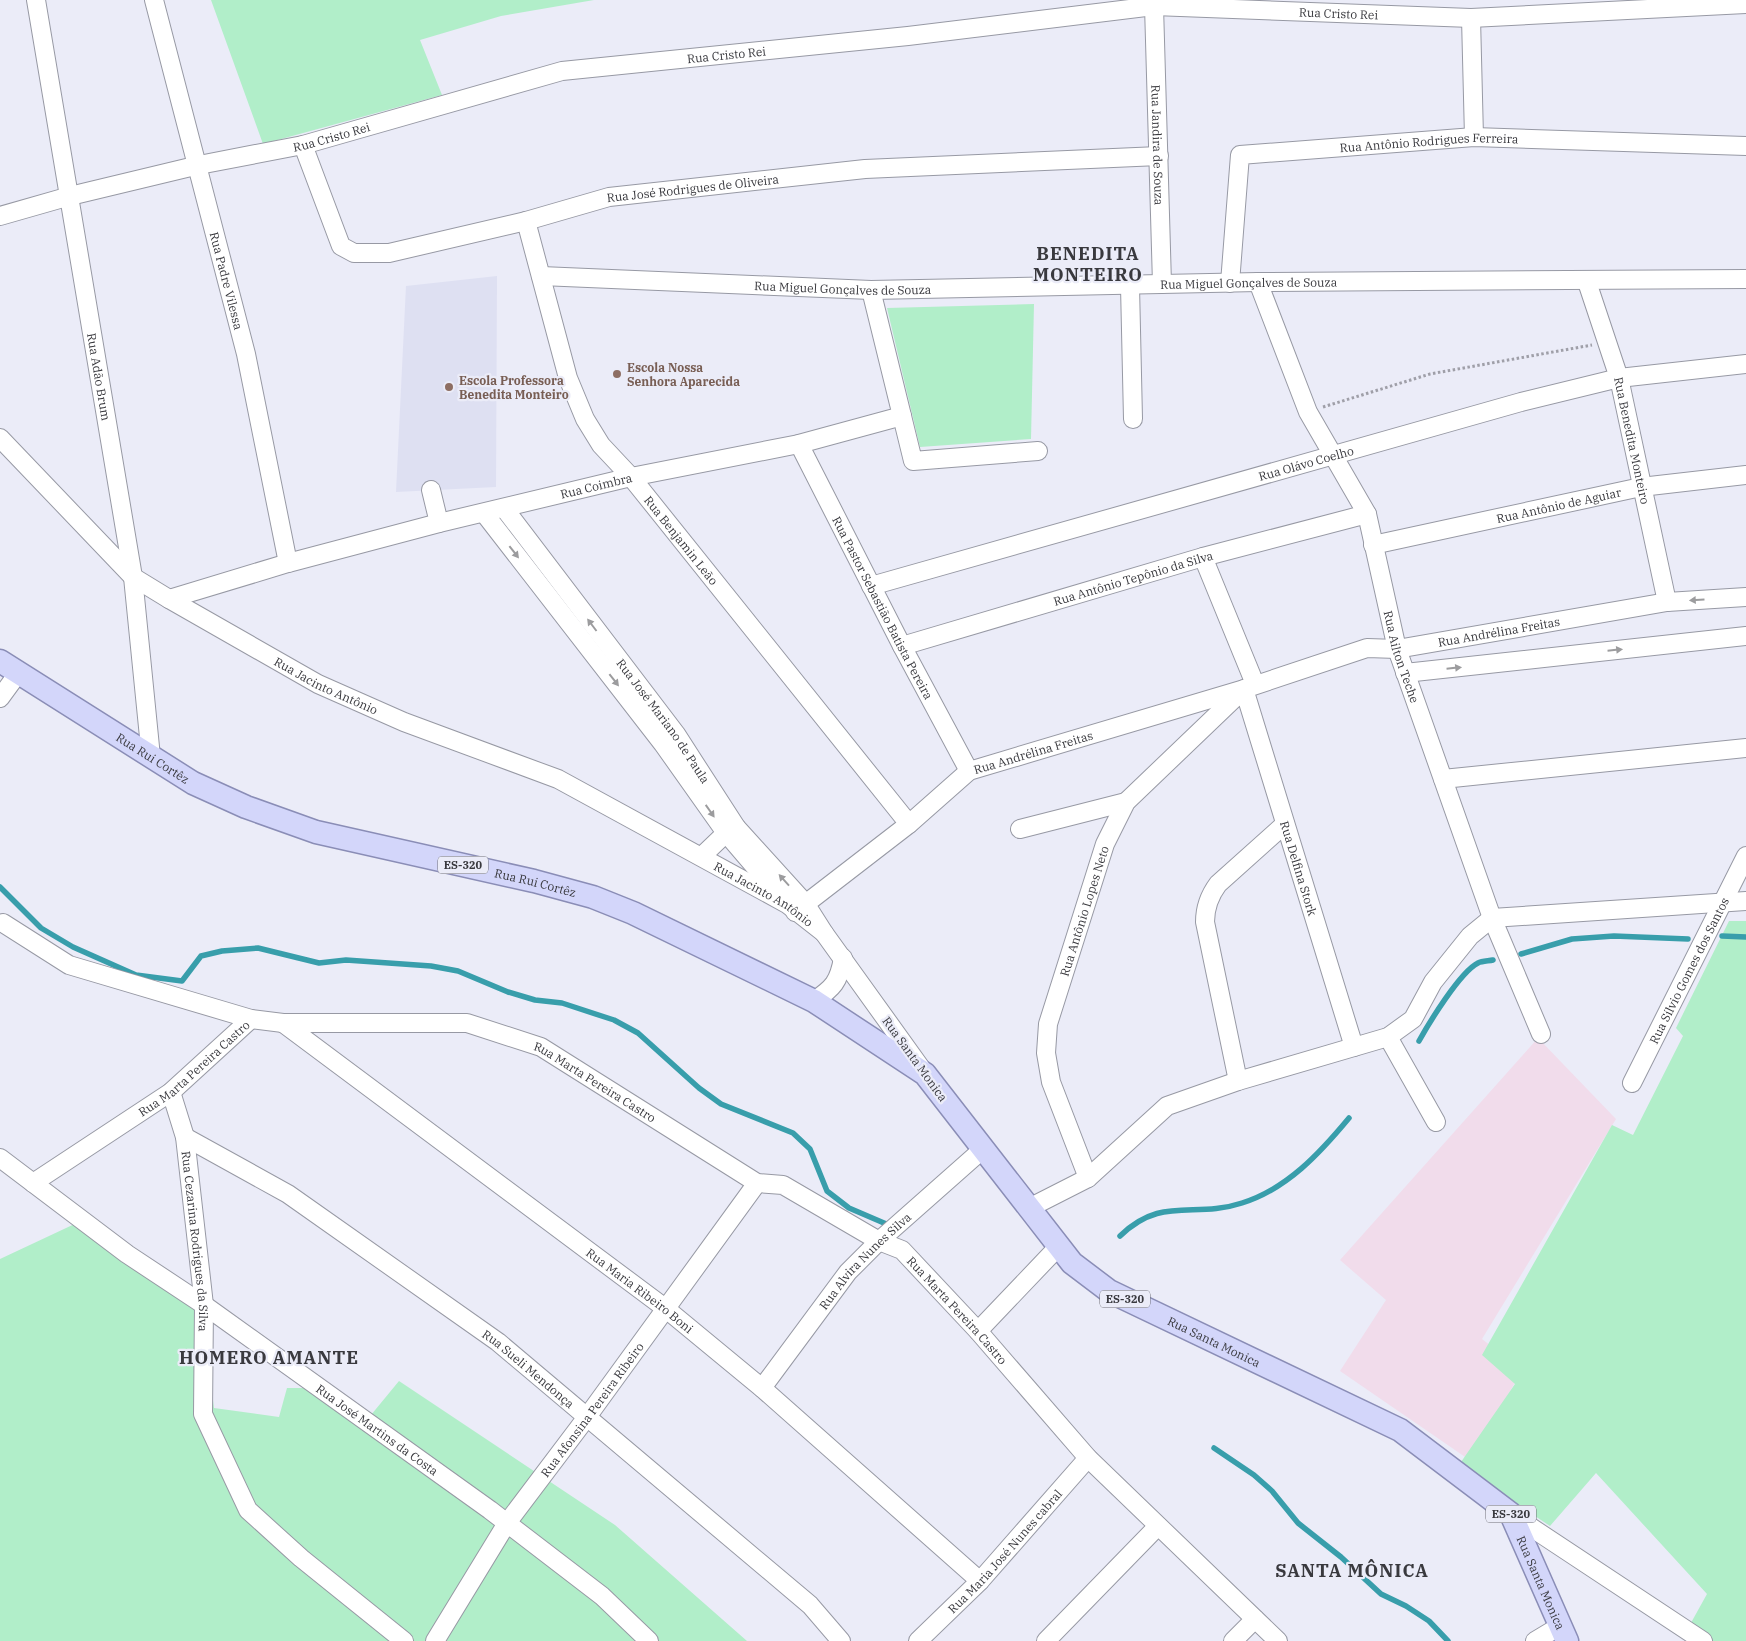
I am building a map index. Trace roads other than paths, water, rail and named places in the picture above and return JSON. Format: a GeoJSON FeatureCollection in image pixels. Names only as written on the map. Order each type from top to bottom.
{"type":"FeatureCollection","features":[{"type":"Feature","properties":{"kind":"main road","name":"Rua Rui Cortêz"},"geometry":{"type":"LineString","coordinates":[[0,661],[193,783],[238,803],[316,832],[534,881],[593,897],[633,913],[814,1001],[925,1074]]}},
{"type":"Feature","properties":{"kind":"main road","name":"Rua Santa Monica"},"geometry":{"type":"LineString","coordinates":[[925,1074],[1072,1263],[1109,1291],[1400,1430],[1511,1514],[1564,1633]]}},
{"type":"Feature","properties":{"kind":"street","name":"Rua Adão Brum"},"geometry":{"type":"LineString","coordinates":[[36,0],[133,577],[151,757]]}},
{"type":"Feature","properties":{"kind":"street","name":"Rua Padre Vilessa"},"geometry":{"type":"LineString","coordinates":[[154,0],[246,354],[288,563]]}},
{"type":"Feature","properties":{"kind":"street","name":"Rua Cristo Rei"},"geometry":{"type":"LineString","coordinates":[[0,216],[70,196],[198,165],[303,145],[562,71],[908,36],[1154,6],[1471,18],[1713,3],[1746,4]]}},
{"type":"Feature","properties":{"kind":"street","name":"Rua Jandira de Souza"},"geometry":{"type":"LineString","coordinates":[[1154,6],[1162,284]]}},
{"type":"Feature","properties":{"kind":"street"},"geometry":{"type":"LineString","coordinates":[[1471,18],[1474,137]]}},
{"type":"Feature","properties":{"kind":"street","name":"Rua Antônio Rodrigues Ferreira"},"geometry":{"type":"LineString","coordinates":[[1230,284],[1240,155],[1474,137],[1746,146]]}},
{"type":"Feature","properties":{"kind":"street","name":"Rua José Rodrigues de Oliveira"},"geometry":{"type":"LineString","coordinates":[[303,145],[341,246],[354,252],[389,253],[526,221],[609,197],[855,170],[1159,156]]}},
{"type":"Feature","properties":{"kind":"street","name":"Rua Benjamin Leão"},"geometry":{"type":"LineString","coordinates":[[526,221],[568,378],[585,419],[601,445],[631,478],[909,824]]}},
{"type":"Feature","properties":{"kind":"street","name":"Rua Miguel Gonçalves de Souza"},"geometry":{"type":"LineString","coordinates":[[541,276],[871,290],[1258,282],[1587,282],[1746,279]]}},
{"type":"Feature","properties":{"kind":"street","name":"Rua Ailton Teche"},"geometry":{"type":"LineString","coordinates":[[1258,282],[1308,412],[1367,514],[1397,649],[1492,918],[1540,1034]]}},
{"type":"Feature","properties":{"kind":"street","name":"Rua Benedita Monteiro"},"geometry":{"type":"LineString","coordinates":[[1587,282],[1606,342],[1620,378],[1641,487],[1668,602]]}},
{"type":"Feature","properties":{"kind":"street"},"geometry":{"type":"LineString","coordinates":[[1130,286],[1133,419]]}},
{"type":"Feature","properties":{"kind":"street"},"geometry":{"type":"LineString","coordinates":[[871,290],[913,461],[1038,451]]}},
{"type":"Feature","properties":{"kind":"street","name":"Rua Olávo Coelho"},"geometry":{"type":"LineString","coordinates":[[871,586],[1522,402],[1620,378],[1746,364]]}},
{"type":"Feature","properties":{"kind":"street","name":"Rua Coimbra"},"geometry":{"type":"LineString","coordinates":[[169,599],[288,563],[439,523],[631,478],[799,444],[902,416]]}},
{"type":"Feature","properties":{"kind":"street","name":"Rua Jacinto Antônio"},"geometry":{"type":"LineString","coordinates":[[0,438],[133,577],[169,599],[318,684],[404,722],[558,779],[796,906],[824,933]]}},
{"type":"Feature","properties":{"kind":"street","name":"Rua Pastor Sebastião Batista Pereira"},"geometry":{"type":"LineString","coordinates":[[799,444],[902,646],[969,771]]}},
{"type":"Feature","properties":{"kind":"street","name":"Rua Antônio de Aguiar"},"geometry":{"type":"LineString","coordinates":[[1373,545],[1641,487],[1746,475]]}},
{"type":"Feature","properties":{"kind":"street"},"geometry":{"type":"LineString","coordinates":[[431,490],[439,523]]}},
{"type":"Feature","properties":{"kind":"street","name":"Rua José Mariano de Paula"},"geometry":{"type":"LineString","coordinates":[[504,508],[567,606]]}},
{"type":"Feature","properties":{"kind":"street","name":"Rua José Mariano de Paula"},"geometry":{"type":"LineString","coordinates":[[484,513],[567,606],[669,739],[731,830],[796,906]]}},
{"type":"Feature","properties":{"kind":"street","name":"Rua Antônio Tepônio da Silva"},"geometry":{"type":"LineString","coordinates":[[902,646],[1203,557],[1367,514]]}},
{"type":"Feature","properties":{"kind":"street"},"geometry":{"type":"LineString","coordinates":[[1203,557],[1250,686]]}},
{"type":"Feature","properties":{"kind":"street","name":"Rua Andrélina Freitas"},"geometry":{"type":"LineString","coordinates":[[796,906],[909,824],[969,771],[1250,686],[1367,648],[1397,649],[1668,602],[1746,597]]}},
{"type":"Feature","properties":{"kind":"street"},"geometry":{"type":"LineString","coordinates":[[1406,673],[1746,636]]}},
{"type":"Feature","properties":{"kind":"street"},"geometry":{"type":"LineString","coordinates":[[0,698],[19,672]]}},
{"type":"Feature","properties":{"kind":"street","name":"Rua Antônio Lopes Neto"},"geometry":{"type":"LineString","coordinates":[[1088,1178],[1051,1082],[1046,1053],[1048,1024],[1105,844],[1126,802],[1250,686]]}},
{"type":"Feature","properties":{"kind":"street","name":"Rua Delfina Stork"},"geometry":{"type":"LineString","coordinates":[[1250,686],[1285,824],[1354,1047]]}},
{"type":"Feature","properties":{"kind":"street"},"geometry":{"type":"LineString","coordinates":[[1443,779],[1746,748]]}},
{"type":"Feature","properties":{"kind":"street"},"geometry":{"type":"LineString","coordinates":[[1020,830],[1126,802]]}},
{"type":"Feature","properties":{"kind":"street"},"geometry":{"type":"LineString","coordinates":[[1238,1081],[1205,922],[1205,908],[1210,895],[1218,884],[1285,824]]}},
{"type":"Feature","properties":{"kind":"street","name":"Rua Jacinto Antônio"},"geometry":{"type":"LineString","coordinates":[[702,856],[731,830]]}},
{"type":"Feature","properties":{"kind":"street","name":"Rua Sílvio Gomes dos Santos"},"geometry":{"type":"LineString","coordinates":[[1632,1083],[1746,856]]}},
{"type":"Feature","properties":{"kind":"street"},"geometry":{"type":"LineString","coordinates":[[1029,1208],[1088,1178],[1168,1106],[1238,1081],[1388,1038],[1413,1018],[1433,982],[1470,936],[1492,918],[1746,901]]}},
{"type":"Feature","properties":{"kind":"street"},"geometry":{"type":"LineString","coordinates":[[1,922],[69,965],[251,1019]]}},
{"type":"Feature","properties":{"kind":"street","name":"Rua Santa Monica"},"geometry":{"type":"LineString","coordinates":[[824,933],[925,1074]]}},
{"type":"Feature","properties":{"kind":"street"},"geometry":{"type":"LineString","coordinates":[[814,1001],[830,990],[840,976],[843,958]]}},
{"type":"Feature","properties":{"kind":"street","name":"Rua Marta Pereira Castro"},"geometry":{"type":"LineString","coordinates":[[33,1183],[171,1092],[251,1019],[283,1022],[467,1023],[541,1047],[757,1183],[783,1185],[879,1241],[902,1250],[978,1331],[1088,1458],[1278,1641]]}},
{"type":"Feature","properties":{"kind":"street","name":"Rua Maria Ribeiro Boni"},"geometry":{"type":"LineString","coordinates":[[283,1022],[665,1308],[762,1388],[980,1582]]}},
{"type":"Feature","properties":{"kind":"street"},"geometry":{"type":"LineString","coordinates":[[1388,1038],[1436,1122]]}},
{"type":"Feature","properties":{"kind":"street","name":"Rua Cezarina Rodrigues da Silva"},"geometry":{"type":"LineString","coordinates":[[171,1092],[185,1137],[204,1305],[203,1414],[248,1510],[300,1558],[404,1641]]}},
{"type":"Feature","properties":{"kind":"street","name":"Rua Sueli Mendonça"},"geometry":{"type":"LineString","coordinates":[[185,1137],[288,1194],[498,1342],[810,1605],[840,1641]]}},
{"type":"Feature","properties":{"kind":"street","name":"Rua Alvira Nunes Silva"},"geometry":{"type":"LineString","coordinates":[[762,1388],[848,1272],[879,1241],[983,1149]]}},
{"type":"Feature","properties":{"kind":"street","name":"Rua José Martins da Costa"},"geometry":{"type":"LineString","coordinates":[[0,1158],[127,1254],[204,1305],[507,1523],[602,1596],[649,1641]]}},
{"type":"Feature","properties":{"kind":"street","name":"Rua Afonsina Pereira Ribeiro"},"geometry":{"type":"LineString","coordinates":[[435,1641],[507,1523],[587,1417],[757,1183]]}},
{"type":"Feature","properties":{"kind":"street"},"geometry":{"type":"LineString","coordinates":[[978,1331],[1059,1246]]}},
{"type":"Feature","properties":{"kind":"street","name":"Rua Maria José Nunes cabral"},"geometry":{"type":"LineString","coordinates":[[918,1641],[980,1582],[1088,1458]]}},
{"type":"Feature","properties":{"kind":"street"},"geometry":{"type":"LineString","coordinates":[[1511,1514],[1703,1641]]}},
{"type":"Feature","properties":{"kind":"street"},"geometry":{"type":"LineString","coordinates":[[1046,1641],[1158,1526]]}},
{"type":"Feature","properties":{"kind":"street"},"geometry":{"type":"LineString","coordinates":[[1233,1641],[1255,1619]]}},
{"type":"Feature","properties":{"kind":"street"},"geometry":{"type":"LineString","coordinates":[[1535,1641],[1564,1633]]}},
{"type":"Feature","properties":{"kind":"waterway"},"geometry":{"type":"LineString","coordinates":[[0,887],[41,928],[73,947],[136,975],[182,981],[201,956],[222,951],[258,948],[319,963],[346,960],[431,966],[458,971],[508,992],[535,1000],[562,1003],[614,1020],[638,1033],[699,1088],[721,1104],[793,1133],[810,1149],[827,1191],[849,1208],[891,1226]]}},
{"type":"Feature","properties":{"kind":"waterway"},"geometry":{"type":"LineString","coordinates":[[1521,954],[1572,939],[1614,936],[1688,939]]}},
{"type":"Feature","properties":{"kind":"waterway"},"geometry":{"type":"LineString","coordinates":[[1722,936],[1746,937]]}},
{"type":"Feature","properties":{"kind":"waterway"},"geometry":{"type":"LineString","coordinates":[[1419,1041],[1430,1022],[1463,976],[1478,963],[1493,960]]}},
{"type":"Feature","properties":{"kind":"waterway"},"geometry":{"type":"LineString","coordinates":[[1120,1236],[1135,1223],[1150,1216],[1179,1210],[1225,1207],[1242,1203],[1274,1189],[1314,1157],[1349,1118]]}},
{"type":"Feature","properties":{"kind":"waterway"},"geometry":{"type":"LineString","coordinates":[[1214,1448],[1254,1475],[1272,1491],[1298,1523],[1341,1557],[1381,1594],[1406,1606],[1429,1621],[1448,1641]]}},
{"type":"Feature","properties":{"kind":"place","name":"Escola Nossa Senhora Aparecida"},"geometry":{"type":"Point","coordinates":[617,374]}},
{"type":"Feature","properties":{"kind":"place","name":"Escola Professora Benedita Monteiro"},"geometry":{"type":"Point","coordinates":[449,387]}},
{"type":"Feature","properties":{"kind":"district","name":"BENEDITA MONTEIRO"},"geometry":{"type":"Point","coordinates":[1088,263]}},
{"type":"Feature","properties":{"kind":"district","name":"HOMERO AMANTE"},"geometry":{"type":"Point","coordinates":[269,1357]}},
{"type":"Feature","properties":{"kind":"district","name":"SANTA MÔNICA"},"geometry":{"type":"Point","coordinates":[1352,1570]}}]}
